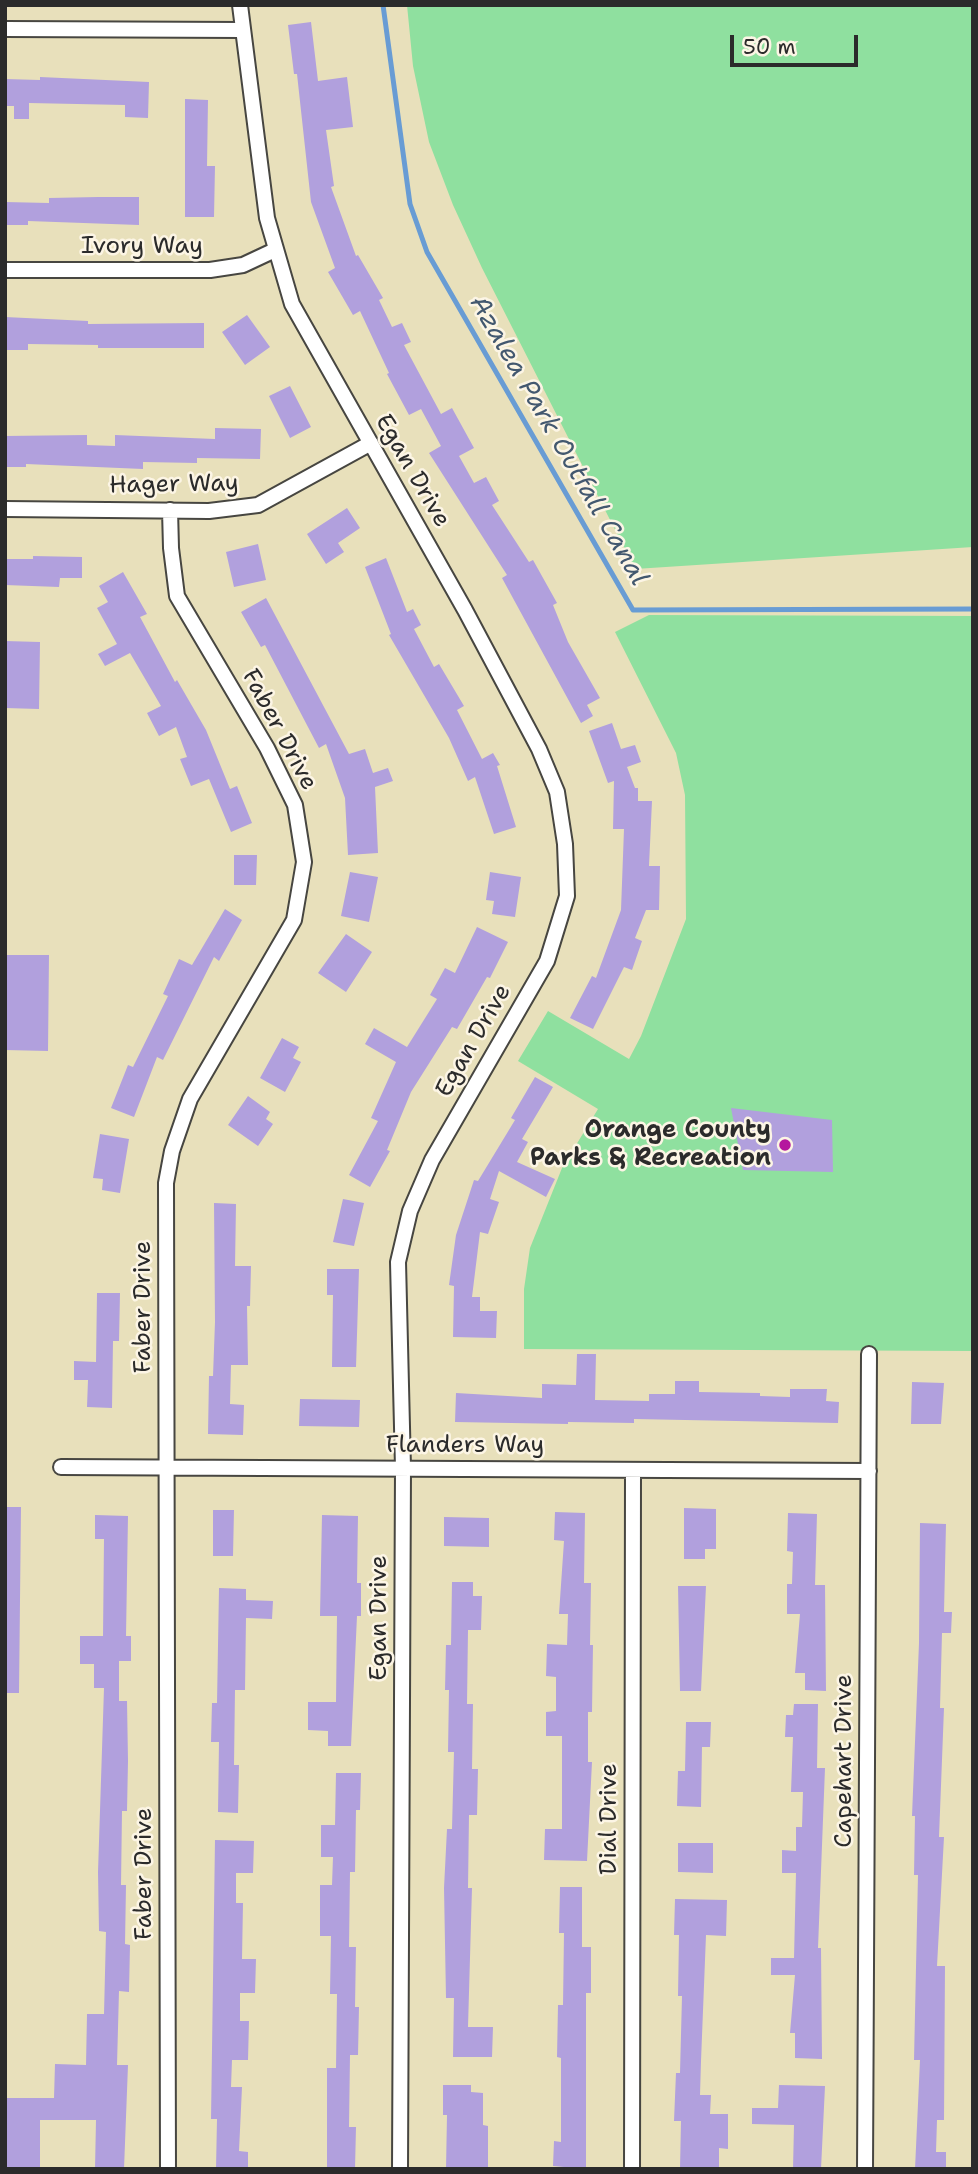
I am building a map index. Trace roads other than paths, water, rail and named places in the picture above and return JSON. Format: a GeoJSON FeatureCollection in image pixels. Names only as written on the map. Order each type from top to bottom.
{"type":"FeatureCollection","features":[{"type":"Feature","properties":{"kind":"street","name":"Egan Drive"},"geometry":{"type":"LineString","coordinates":[[240,5],[267,218],[292,304],[466,610],[544,760],[558,792],[565,844],[567,896],[547,961],[432,1160],[410,1211],[398,1262],[403,1468],[400,2169]]}},
{"type":"Feature","properties":{"kind":"street"},"geometry":{"type":"LineString","coordinates":[[5,29],[243,30]]}},
{"type":"Feature","properties":{"kind":"street","name":"Ivory Way"},"geometry":{"type":"LineString","coordinates":[[5,270],[210,270],[243,265],[275,250]]}},
{"type":"Feature","properties":{"kind":"street","name":"Hager Way"},"geometry":{"type":"LineString","coordinates":[[5,509],[209,511],[258,505],[371,443]]}},
{"type":"Feature","properties":{"kind":"street","name":"Faber Drive"},"geometry":{"type":"LineString","coordinates":[[167,2169],[166,1183],[172,1151],[190,1098],[294,920],[304,862],[295,805],[267,748],[177,596],[170,510]]}},
{"type":"Feature","properties":{"kind":"street","name":"Capehart Drive"},"geometry":{"type":"LineString","coordinates":[[865,2169],[869,1354]]}},
{"type":"Feature","properties":{"kind":"street","name":"Flanders Way"},"geometry":{"type":"LineString","coordinates":[[61,1466],[869,1471]]}},
{"type":"Feature","properties":{"kind":"street","name":"Dial Drive"},"geometry":{"type":"LineString","coordinates":[[632,2169],[633,1470]]}},
{"type":"Feature","properties":{"kind":"waterway","name":"Azalea Park Outfall Canal"},"geometry":{"type":"LineString","coordinates":[[383,5],[410,204],[427,252],[633,610],[973,609]]}},
{"type":"Feature","properties":{"kind":"place","name":"Orange County Parks & Recreation"},"geometry":{"type":"Point","coordinates":[785,1145]}}]}
